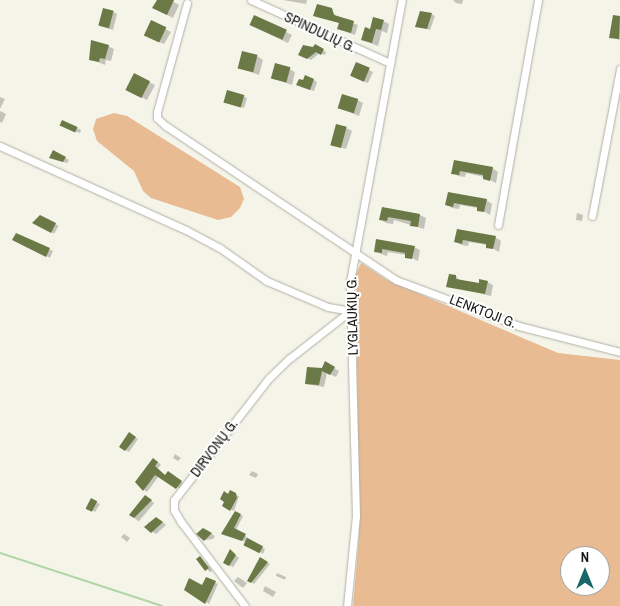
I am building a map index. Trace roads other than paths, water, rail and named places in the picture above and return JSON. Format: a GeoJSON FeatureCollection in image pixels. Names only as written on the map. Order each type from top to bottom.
{"type":"FeatureCollection","features":[{"type":"Feature","properties":{"kind":"street","name":"SPINDULIŲ G."},"geometry":{"type":"LineString","coordinates":[[251,0],[390,63]]}},
{"type":"Feature","properties":{"kind":"street","name":"LYGLAUKIŲ G."},"geometry":{"type":"LineString","coordinates":[[346,606],[356,516],[350,311],[354,251],[402,0]]}},
{"type":"Feature","properties":{"kind":"street"},"geometry":{"type":"LineString","coordinates":[[498,225],[538,0]]}},
{"type":"Feature","properties":{"kind":"street","name":"LENKTOJI G."},"geometry":{"type":"LineString","coordinates":[[187,3],[157,118],[396,280],[519,326],[620,352]]}},
{"type":"Feature","properties":{"kind":"street"},"geometry":{"type":"LineString","coordinates":[[592,216],[620,69]]}},
{"type":"Feature","properties":{"kind":"street"},"geometry":{"type":"LineString","coordinates":[[0,146],[186,230],[220,248],[266,282],[328,306],[350,311]]}},
{"type":"Feature","properties":{"kind":"street","name":"DIRVONŲ G."},"geometry":{"type":"LineString","coordinates":[[244,605],[174,510],[174,500],[269,378],[290,358],[350,311]]}},
{"type":"Feature","properties":{"kind":"waterway"},"geometry":{"type":"LineString","coordinates":[[0,553],[162,606]]}}]}
